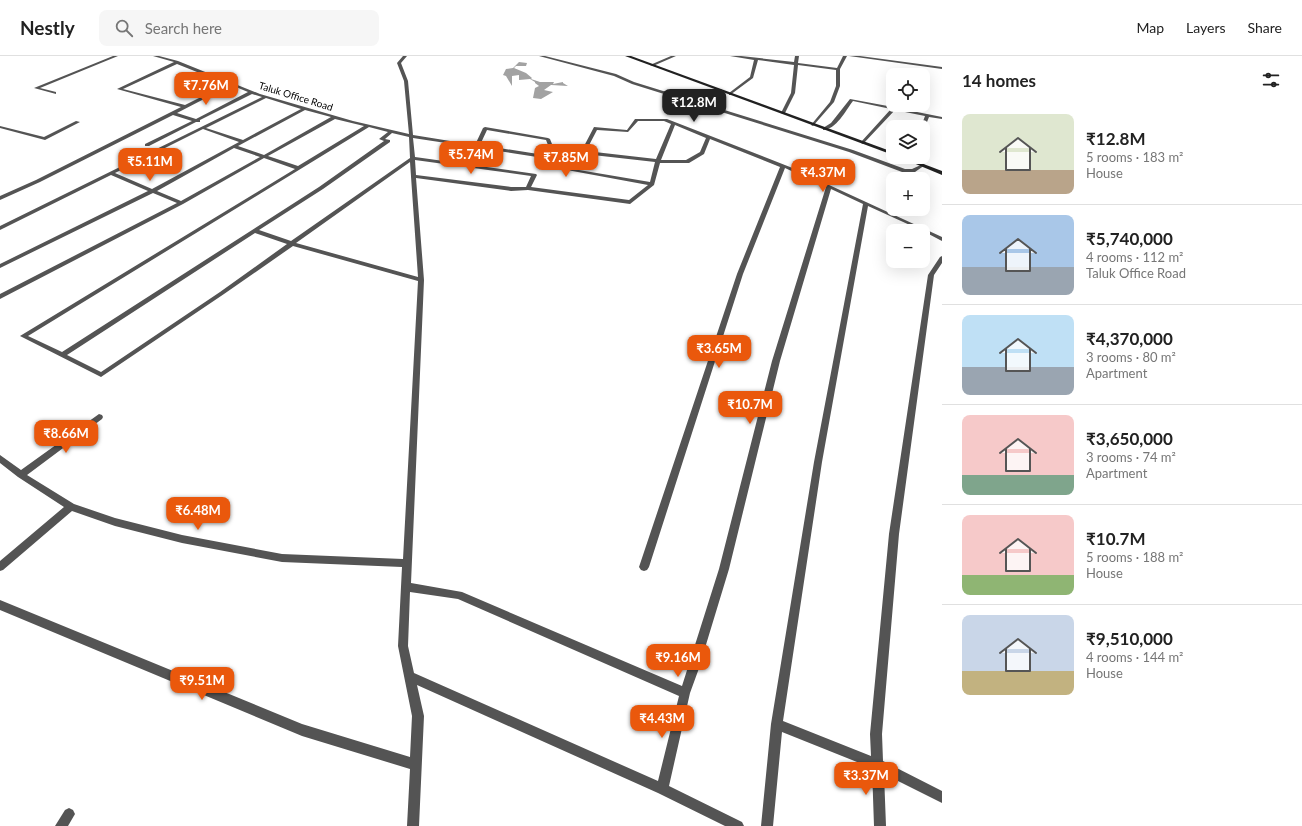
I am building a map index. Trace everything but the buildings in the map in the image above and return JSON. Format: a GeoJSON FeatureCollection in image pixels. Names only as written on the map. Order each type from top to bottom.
{"type":"FeatureCollection","features":[{"type":"Feature","properties":{"kind":"main road"},"geometry":{"type":"LineString","coordinates":[[627,56],[886,151]]}},
{"type":"Feature","properties":{"kind":"main road"},"geometry":{"type":"LineString","coordinates":[[923,165],[942,173]]}},
{"type":"Feature","properties":{"kind":"street"},"geometry":{"type":"LineString","coordinates":[[55,92],[36,88],[116,56]]}},
{"type":"Feature","properties":{"kind":"street","name":"Taluk Office Road"},"geometry":{"type":"LineString","coordinates":[[156,56],[177,62],[265,97],[368,126],[411,136],[539,156]]}},
{"type":"Feature","properties":{"kind":"street"},"geometry":{"type":"LineString","coordinates":[[404,56],[399,63],[406,81],[421,280],[403,646],[418,716],[413,826]]}},
{"type":"Feature","properties":{"kind":"street"},"geometry":{"type":"LineString","coordinates":[[542,56],[615,75],[633,83],[851,151],[904,170],[913,171],[923,165]]}},
{"type":"Feature","properties":{"kind":"street"},"geometry":{"type":"LineString","coordinates":[[652,65],[674,56]]}},
{"type":"Feature","properties":{"kind":"street"},"geometry":{"type":"LineString","coordinates":[[732,56],[838,69]]}},
{"type":"Feature","properties":{"kind":"street"},"geometry":{"type":"LineString","coordinates":[[783,114],[793,94],[797,56]]}},
{"type":"Feature","properties":{"kind":"street"},"geometry":{"type":"LineString","coordinates":[[813,125],[832,102],[838,86],[838,69],[844,56]]}},
{"type":"Feature","properties":{"kind":"street"},"geometry":{"type":"LineString","coordinates":[[851,56],[918,63],[942,68]]}},
{"type":"Feature","properties":{"kind":"street"},"geometry":{"type":"LineString","coordinates":[[891,61],[893,56]]}},
{"type":"Feature","properties":{"kind":"street"},"geometry":{"type":"LineString","coordinates":[[730,94],[752,77],[756,60]]}},
{"type":"Feature","properties":{"kind":"street"},"geometry":{"type":"LineString","coordinates":[[177,62],[119,89],[186,107]]}},
{"type":"Feature","properties":{"kind":"street"},"geometry":{"type":"LineString","coordinates":[[0,198],[38,181],[230,84]]}},
{"type":"Feature","properties":{"kind":"street"},"geometry":{"type":"LineString","coordinates":[[147,145],[252,92]]}},
{"type":"Feature","properties":{"kind":"street"},"geometry":{"type":"LineString","coordinates":[[0,228],[265,97]]}},
{"type":"Feature","properties":{"kind":"street"},"geometry":{"type":"LineString","coordinates":[[825,129],[833,124],[852,100],[886,105]]}},
{"type":"Feature","properties":{"kind":"street"},"geometry":{"type":"LineString","coordinates":[[0,266],[154,190],[305,108]]}},
{"type":"Feature","properties":{"kind":"street"},"geometry":{"type":"LineString","coordinates":[[863,143],[891,112]]}},
{"type":"Feature","properties":{"kind":"street"},"geometry":{"type":"LineString","coordinates":[[915,112],[942,118]]}},
{"type":"Feature","properties":{"kind":"street"},"geometry":{"type":"LineString","coordinates":[[173,113],[210,125]]}},
{"type":"Feature","properties":{"kind":"street"},"geometry":{"type":"LineString","coordinates":[[925,120],[927,115]]}},
{"type":"Feature","properties":{"kind":"street"},"geometry":{"type":"LineString","coordinates":[[0,297],[265,157],[335,117]]}},
{"type":"Feature","properties":{"kind":"street"},"geometry":{"type":"LineString","coordinates":[[570,170],[584,152],[596,128],[628,131],[637,120],[665,120],[783,166],[942,239]]}},
{"type":"Feature","properties":{"kind":"street"},"geometry":{"type":"LineString","coordinates":[[0,127],[45,139],[78,122]]}},
{"type":"Feature","properties":{"kind":"street"},"geometry":{"type":"LineString","coordinates":[[414,176],[511,189],[528,188],[630,202],[652,184],[658,161],[673,124]]}},
{"type":"Feature","properties":{"kind":"street"},"geometry":{"type":"LineString","coordinates":[[368,126],[23,336],[101,375],[292,244],[413,158],[534,175],[528,188]]}},
{"type":"Feature","properties":{"kind":"street"},"geometry":{"type":"LineString","coordinates":[[203,128],[244,142]]}},
{"type":"Feature","properties":{"kind":"street"},"geometry":{"type":"LineString","coordinates":[[478,146],[485,128],[548,139],[550,145]]}},
{"type":"Feature","properties":{"kind":"street"},"geometry":{"type":"LineString","coordinates":[[62,355],[321,188],[388,141],[381,139],[392,131]]}},
{"type":"Feature","properties":{"kind":"street"},"geometry":{"type":"LineString","coordinates":[[550,145],[584,152],[658,161],[687,162],[702,154],[709,137]]}},
{"type":"Feature","properties":{"kind":"street"},"geometry":{"type":"LineString","coordinates":[[550,145],[539,156],[542,164],[652,184]]}},
{"type":"Feature","properties":{"kind":"street"},"geometry":{"type":"LineString","coordinates":[[235,147],[298,168]]}},
{"type":"Feature","properties":{"kind":"street"},"geometry":{"type":"LineString","coordinates":[[644,567],[740,274],[783,166]]}},
{"type":"Feature","properties":{"kind":"street"},"geometry":{"type":"LineString","coordinates":[[111,173],[181,202]]}},
{"type":"Feature","properties":{"kind":"street"},"geometry":{"type":"LineString","coordinates":[[662,789],[685,693],[724,569],[776,361],[829,186]]}},
{"type":"Feature","properties":{"kind":"street"},"geometry":{"type":"LineString","coordinates":[[767,826],[777,724],[818,462],[866,203]]}},
{"type":"Feature","properties":{"kind":"street"},"geometry":{"type":"LineString","coordinates":[[255,231],[292,244],[421,280]]}},
{"type":"Feature","properties":{"kind":"street"},"geometry":{"type":"LineString","coordinates":[[880,826],[876,764],[876,734],[894,534],[931,275],[942,258]]}},
{"type":"Feature","properties":{"kind":"street"},"geometry":{"type":"LineString","coordinates":[[21,475],[99,417]]}},
{"type":"Feature","properties":{"kind":"street"},"geometry":{"type":"LineString","coordinates":[[0,458],[21,475],[71,507],[115,522],[182,539],[282,558],[407,563]]}},
{"type":"Feature","properties":{"kind":"street"},"geometry":{"type":"LineString","coordinates":[[0,567],[71,507]]}},
{"type":"Feature","properties":{"kind":"street"},"geometry":{"type":"LineString","coordinates":[[406,587],[460,595],[685,693]]}},
{"type":"Feature","properties":{"kind":"street"},"geometry":{"type":"LineString","coordinates":[[0,605],[302,730],[416,765]]}},
{"type":"Feature","properties":{"kind":"street"},"geometry":{"type":"LineString","coordinates":[[410,676],[662,789],[738,826]]}},
{"type":"Feature","properties":{"kind":"street"},"geometry":{"type":"LineString","coordinates":[[777,724],[876,764],[942,797]]}},
{"type":"Feature","properties":{"kind":"street"},"geometry":{"type":"LineString","coordinates":[[62,826],[69,814]]}},
{"type":"Feature","properties":{"kind":"shaded area"},"geometry":{"type":"Polygon","coordinates":[[[519,62],[527,63],[526,66],[516,66],[514,68],[526,73],[532,78],[531,79],[540,82],[554,82],[553,84],[563,82],[568,86],[551,85],[544,90],[553,92],[541,99],[533,98],[535,88],[539,86],[535,82],[530,79],[519,80],[519,75],[512,76],[512,86],[506,76],[503,75],[506,69],[513,68],[519,62]]]}}]}
